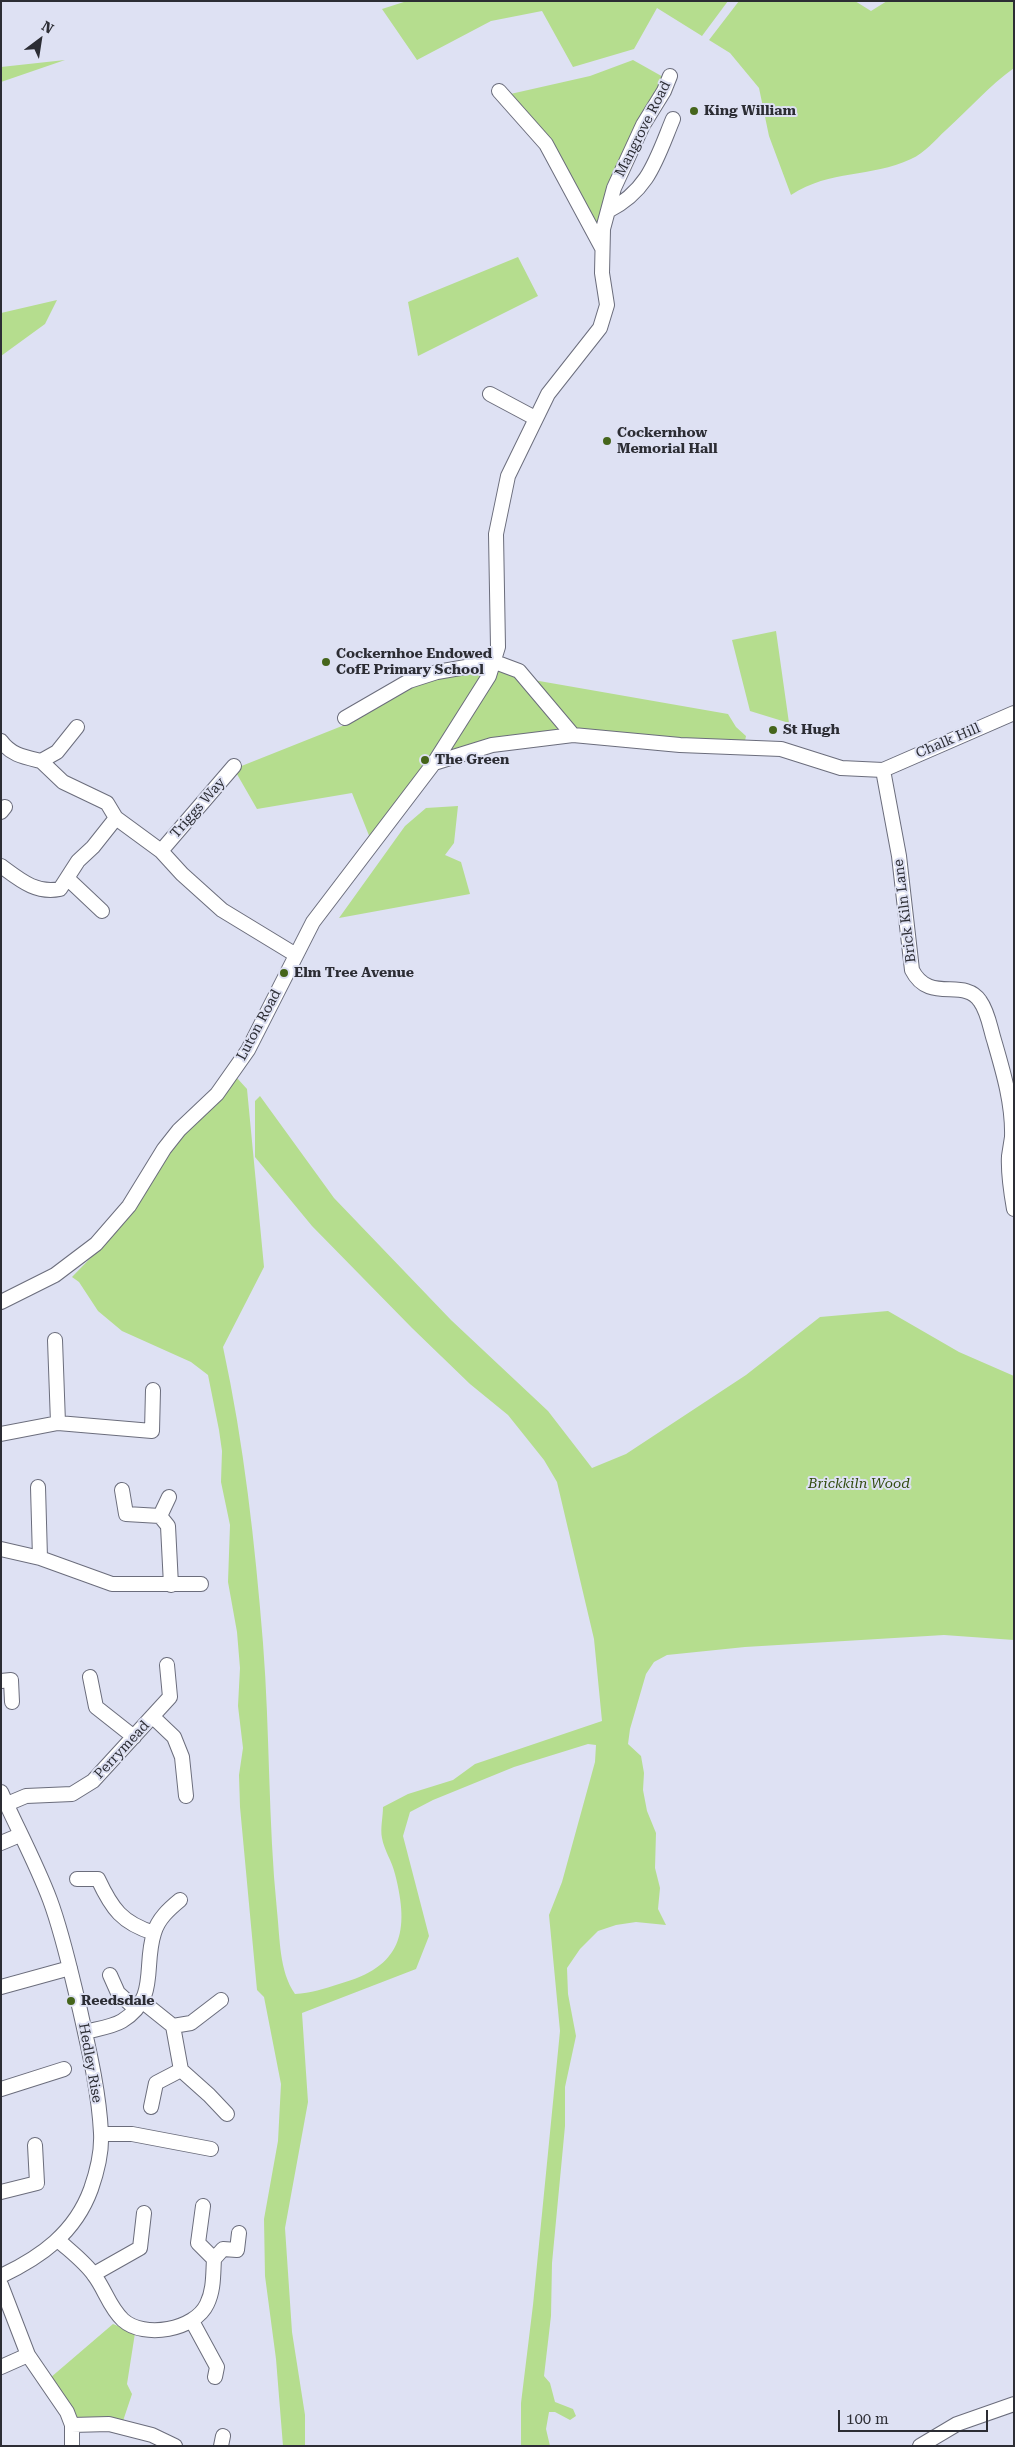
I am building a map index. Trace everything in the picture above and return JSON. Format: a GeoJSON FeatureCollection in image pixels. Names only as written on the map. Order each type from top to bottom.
{"type":"FeatureCollection","features":[{"type":"Feature","properties":{"kind":"street","name":"Mangrove Road"},"geometry":{"type":"LineString","coordinates":[[434,763],[489,676],[495,662],[498,647],[496,534],[508,476],[548,394],[600,328],[607,305],[602,248],[614,188],[670,76]]}},
{"type":"Feature","properties":{"kind":"street"},"geometry":{"type":"LineString","coordinates":[[498,91],[546,144],[602,248]]}},
{"type":"Feature","properties":{"kind":"street"},"geometry":{"type":"LineString","coordinates":[[608,211],[626,202],[642,186],[673,119]]}},
{"type":"Feature","properties":{"kind":"street"},"geometry":{"type":"LineString","coordinates":[[490,394],[535,418]]}},
{"type":"Feature","properties":{"kind":"street"},"geometry":{"type":"LineString","coordinates":[[345,718],[409,682],[438,672],[495,662],[519,671],[573,735]]}},
{"type":"Feature","properties":{"kind":"street","name":"Chalk Hill"},"geometry":{"type":"LineString","coordinates":[[883,770],[1014,713]]}},
{"type":"Feature","properties":{"kind":"street"},"geometry":{"type":"LineString","coordinates":[[41,761],[56,752],[77,727]]}},
{"type":"Feature","properties":{"kind":"street"},"geometry":{"type":"LineString","coordinates":[[434,763],[492,745],[573,735],[680,746],[781,749],[841,768],[883,770]]}},
{"type":"Feature","properties":{"kind":"street"},"geometry":{"type":"LineString","coordinates":[[1,740],[8,750],[20,756],[41,761],[63,782],[107,803],[116,818],[161,850],[187,879],[222,910],[296,955]]}},
{"type":"Feature","properties":{"kind":"street","name":"Luton Road"},"geometry":{"type":"LineString","coordinates":[[1,1302],[33,1287],[64,1269],[96,1244],[114,1226],[129,1206],[164,1149],[179,1130],[217,1094],[237,1068],[313,922],[434,763]]}},
{"type":"Feature","properties":{"kind":"street","name":"Triggs Way"},"geometry":{"type":"LineString","coordinates":[[161,850],[234,766]]}},
{"type":"Feature","properties":{"kind":"street","name":"Brick Kiln Lane"},"geometry":{"type":"LineString","coordinates":[[883,770],[899,856],[912,970],[921,983],[928,987],[972,993],[979,999],[984,1008],[1007,1086],[1011,1120],[1012,1138],[1009,1157],[1014,1209]]}},
{"type":"Feature","properties":{"kind":"street"},"geometry":{"type":"LineString","coordinates":[[1,866],[24,883],[47,892],[60,889],[78,861],[93,848],[116,818]]}},
{"type":"Feature","properties":{"kind":"street"},"geometry":{"type":"LineString","coordinates":[[67,878],[102,911]]}},
{"type":"Feature","properties":{"kind":"street"},"geometry":{"type":"LineString","coordinates":[[55,1340],[58,1424]]}},
{"type":"Feature","properties":{"kind":"street"},"geometry":{"type":"LineString","coordinates":[[1,1434],[58,1424],[152,1431],[152,1390]]}},
{"type":"Feature","properties":{"kind":"street"},"geometry":{"type":"LineString","coordinates":[[38,1487],[40,1558]]}},
{"type":"Feature","properties":{"kind":"street"},"geometry":{"type":"LineString","coordinates":[[122,1490],[126,1514],[160,1516],[168,1526],[171,1585]]}},
{"type":"Feature","properties":{"kind":"street"},"geometry":{"type":"LineString","coordinates":[[160,1516],[169,1497]]}},
{"type":"Feature","properties":{"kind":"street"},"geometry":{"type":"LineString","coordinates":[[1,1549],[40,1558],[112,1584],[201,1584]]}},
{"type":"Feature","properties":{"kind":"street","name":"Perrymead"},"geometry":{"type":"LineString","coordinates":[[4,1798],[72,1794],[93,1781],[170,1697],[168,1665]]}},
{"type":"Feature","properties":{"kind":"street"},"geometry":{"type":"LineString","coordinates":[[90,1677],[96,1707],[134,1737]]}},
{"type":"Feature","properties":{"kind":"street"},"geometry":{"type":"LineString","coordinates":[[1,1681],[11,1680],[12,1702]]}},
{"type":"Feature","properties":{"kind":"street"},"geometry":{"type":"LineString","coordinates":[[153,1717],[174,1737],[182,1757],[186,1796]]}},
{"type":"Feature","properties":{"kind":"street","name":"Hedley Rise"},"geometry":{"type":"LineString","coordinates":[[1,2276],[32,2261],[58,2240],[77,2216],[91,2190],[99,2160],[101,2134],[90,2056],[70,1968],[50,1900],[4,1798]]}},
{"type":"Feature","properties":{"kind":"street"},"geometry":{"type":"LineString","coordinates":[[1,1843],[20,1835]]}},
{"type":"Feature","properties":{"kind":"street"},"geometry":{"type":"LineString","coordinates":[[77,1879],[98,1879],[110,1905],[134,1927],[154,1933]]}},
{"type":"Feature","properties":{"kind":"street"},"geometry":{"type":"LineString","coordinates":[[85,2032],[121,2022],[139,2006],[150,1969],[154,1933],[164,1915],[180,1900]]}},
{"type":"Feature","properties":{"kind":"street"},"geometry":{"type":"LineString","coordinates":[[1,1987],[70,1968]]}},
{"type":"Feature","properties":{"kind":"street"},"geometry":{"type":"LineString","coordinates":[[110,1975],[118,1993],[173,2026],[191,2023],[222,2000]]}},
{"type":"Feature","properties":{"kind":"street"},"geometry":{"type":"LineString","coordinates":[[173,2026],[180,2070],[209,2094],[227,2114]]}},
{"type":"Feature","properties":{"kind":"street"},"geometry":{"type":"LineString","coordinates":[[1,2089],[64,2069]]}},
{"type":"Feature","properties":{"kind":"street"},"geometry":{"type":"LineString","coordinates":[[151,2107],[156,2082],[180,2070]]}},
{"type":"Feature","properties":{"kind":"street"},"geometry":{"type":"LineString","coordinates":[[101,2134],[132,2134],[211,2149]]}},
{"type":"Feature","properties":{"kind":"street"},"geometry":{"type":"LineString","coordinates":[[1,2192],[37,2183],[36,2145]]}},
{"type":"Feature","properties":{"kind":"street"},"geometry":{"type":"LineString","coordinates":[[203,2206],[198,2243],[214,2259]]}},
{"type":"Feature","properties":{"kind":"street"},"geometry":{"type":"LineString","coordinates":[[94,2274],[140,2248],[144,2213]]}},
{"type":"Feature","properties":{"kind":"street"},"geometry":{"type":"LineString","coordinates":[[58,2240],[94,2274],[113,2308],[124,2321],[138,2327],[166,2330],[192,2321],[207,2306],[213,2289],[214,2259],[223,2250],[237,2250],[238,2233]]}},
{"type":"Feature","properties":{"kind":"street"},"geometry":{"type":"LineString","coordinates":[[1,2285],[28,2355],[67,2412],[72,2425],[72,2446]]}},
{"type":"Feature","properties":{"kind":"street"},"geometry":{"type":"LineString","coordinates":[[192,2321],[217,2367],[215,2377]]}},
{"type":"Feature","properties":{"kind":"street"},"geometry":{"type":"LineString","coordinates":[[1,2367],[28,2355]]}},
{"type":"Feature","properties":{"kind":"street"},"geometry":{"type":"LineString","coordinates":[[920,2446],[957,2424],[1014,2404]]}},
{"type":"Feature","properties":{"kind":"street"},"geometry":{"type":"LineString","coordinates":[[72,2425],[109,2424],[152,2435],[175,2446]]}},
{"type":"Feature","properties":{"kind":"green space"},"geometry":{"type":"Polygon","coordinates":[[[407,1],[728,1],[702,36],[657,8],[634,49],[573,67],[542,11],[491,21],[417,60],[382,9],[407,1]]]}},
{"type":"Feature","properties":{"kind":"green space"},"geometry":{"type":"Polygon","coordinates":[[[739,1],[855,1],[871,11],[887,1],[1014,1],[1014,68],[988,90],[930,146],[911,159],[881,169],[821,181],[791,195],[769,136],[759,88],[730,53],[709,40],[739,1]]]}},
{"type":"Feature","properties":{"kind":"green space"},"geometry":{"type":"Polygon","coordinates":[[[65,60],[1,82],[1,67],[65,60]]]}},
{"type":"Feature","properties":{"kind":"green space"},"geometry":{"type":"Polygon","coordinates":[[[633,60],[665,78],[613,179],[594,230],[548,142],[506,95],[590,76],[633,60]]]}},
{"type":"Feature","properties":{"kind":"green space"},"geometry":{"type":"Polygon","coordinates":[[[518,257],[538,296],[418,356],[408,302],[518,257]]]}},
{"type":"Feature","properties":{"kind":"green space"},"geometry":{"type":"Polygon","coordinates":[[[57,300],[45,324],[1,356],[1,313],[57,300]]]}},
{"type":"Feature","properties":{"kind":"green space"},"geometry":{"type":"Polygon","coordinates":[[[776,631],[789,723],[750,711],[732,640],[776,631]]]}},
{"type":"Feature","properties":{"kind":"green space"},"geometry":{"type":"Polygon","coordinates":[[[499,669],[522,678],[728,714],[736,727],[746,736],[745,741],[734,743],[588,732],[454,751],[370,838],[352,793],[257,809],[234,769],[347,724],[413,685],[466,672],[499,669]]]}},
{"type":"Feature","properties":{"kind":"green space"},"geometry":{"type":"Polygon","coordinates":[[[458,806],[454,843],[445,855],[461,862],[470,894],[339,918],[405,826],[426,808],[458,806]]]}},
{"type":"Feature","properties":{"kind":"green space","name":"Brickkiln Wood"},"geometry":{"type":"Polygon","coordinates":[[[237,1078],[247,1089],[264,1267],[223,1347],[243,1457],[256,1568],[263,1643],[272,1844],[280,1943],[283,1965],[295,1994],[323,1989],[360,1977],[376,1968],[388,1957],[396,1944],[400,1930],[401,1913],[395,1874],[382,1838],[383,1807],[408,1794],[453,1780],[475,1764],[602,1721],[594,1639],[557,1482],[544,1460],[508,1415],[470,1384],[412,1328],[312,1226],[255,1157],[255,1101],[260,1096],[334,1198],[451,1320],[548,1411],[592,1468],[626,1454],[746,1375],[820,1317],[888,1311],[959,1352],[1014,1376],[1014,1640],[944,1635],[745,1647],[667,1655],[654,1662],[646,1674],[630,1729],[628,1744],[641,1756],[644,1773],[643,1790],[647,1811],[656,1833],[655,1868],[660,1888],[658,1909],[666,1925],[636,1922],[616,1925],[598,1931],[580,1949],[567,1968],[568,1994],[576,2036],[565,2087],[565,2126],[552,2263],[551,2316],[544,2376],[550,2383],[555,2402],[573,2409],[576,2416],[570,2420],[555,2412],[549,2412],[546,2429],[550,2446],[521,2446],[521,2403],[533,2305],[560,2031],[549,1915],[562,1882],[595,1762],[596,1745],[588,1744],[514,1767],[433,1800],[410,1812],[403,1836],[429,1936],[416,1969],[302,2013],[308,2102],[285,2228],[292,2332],[305,2415],[305,2446],[283,2446],[276,2359],[265,2276],[264,2219],[278,2141],[281,2084],[264,1997],[257,1990],[240,1807],[239,1775],[243,1748],[238,1706],[240,1668],[237,1632],[228,1582],[230,1525],[221,1482],[222,1451],[219,1430],[208,1375],[191,1362],[122,1331],[98,1311],[79,1282],[72,1277],[110,1238],[165,1158],[197,1120],[237,1078]]]}},
{"type":"Feature","properties":{"kind":"green space"},"geometry":{"type":"Polygon","coordinates":[[[113,2324],[135,2333],[127,2384],[132,2394],[123,2421],[79,2420],[50,2378],[113,2324]]]}},
{"type":"Feature","properties":{"kind":"place","name":"King William"},"geometry":{"type":"Point","coordinates":[694,111]}},
{"type":"Feature","properties":{"kind":"place","name":"Cockernhow Memorial Hall"},"geometry":{"type":"Point","coordinates":[607,441]}},
{"type":"Feature","properties":{"kind":"place","name":"Cockernhoe Endowed CofE Primary School"},"geometry":{"type":"Point","coordinates":[326,662]}},
{"type":"Feature","properties":{"kind":"place","name":"St Hugh"},"geometry":{"type":"Point","coordinates":[773,730]}},
{"type":"Feature","properties":{"kind":"place","name":"The Green"},"geometry":{"type":"Point","coordinates":[425,760]}},
{"type":"Feature","properties":{"kind":"place","name":"Elm Tree Avenue"},"geometry":{"type":"Point","coordinates":[284,973]}},
{"type":"Feature","properties":{"kind":"place","name":"Reedsdale"},"geometry":{"type":"Point","coordinates":[71,2001]}}]}
